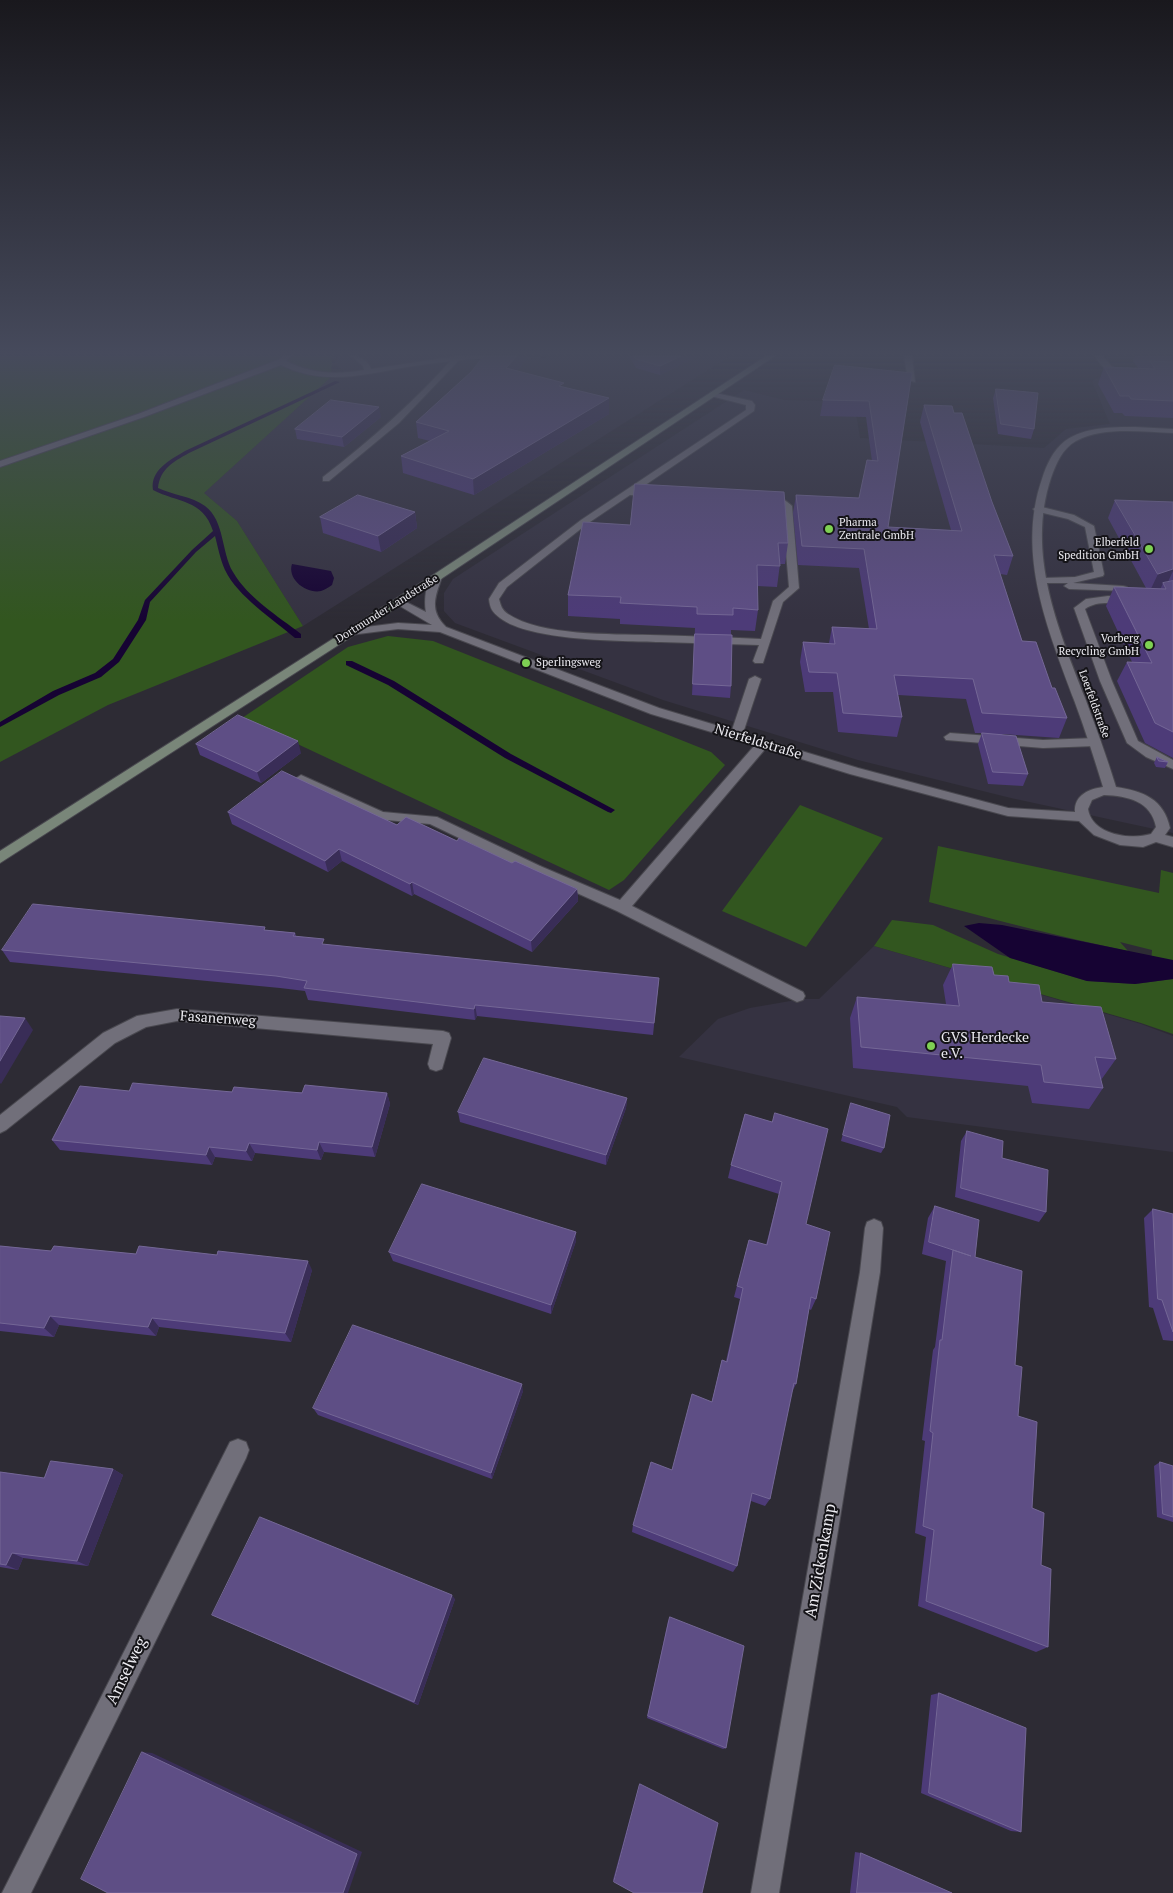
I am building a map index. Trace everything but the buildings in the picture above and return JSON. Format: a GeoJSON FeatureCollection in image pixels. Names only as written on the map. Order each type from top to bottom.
{"type":"FeatureCollection","features":[{"type":"Feature","properties":{"kind":"main road","name":"Dortmunder Landstraße"},"geometry":{"type":"LineString","coordinates":[[0,858],[437,577],[638,444]]}},
{"type":"Feature","properties":{"kind":"street"},"geometry":{"type":"LineString","coordinates":[[0,464],[59,444]]}},
{"type":"Feature","properties":{"kind":"street"},"geometry":{"type":"LineString","coordinates":[[326,479],[371,444]]}},
{"type":"Feature","properties":{"kind":"street"},"geometry":{"type":"LineString","coordinates":[[698,444],[584,522],[503,584],[494,599],[496,609],[505,617],[527,626],[596,637],[765,642]]}},
{"type":"Feature","properties":{"kind":"street","name":"Loerfeldstraße"},"geometry":{"type":"LineString","coordinates":[[1065,444],[1051,464],[1038,508],[1037,547],[1042,583],[1056,634],[1112,791]]}},
{"type":"Feature","properties":{"kind":"street"},"geometry":{"type":"LineString","coordinates":[[627,492],[666,495]]}},
{"type":"Feature","properties":{"kind":"street"},"geometry":{"type":"LineString","coordinates":[[752,500],[781,501],[787,506],[794,588],[778,602],[759,661]]}},
{"type":"Feature","properties":{"kind":"street"},"geometry":{"type":"LineString","coordinates":[[1038,508],[1071,517],[1088,526],[1099,574],[1075,580],[1042,583]]}},
{"type":"Feature","properties":{"kind":"street"},"geometry":{"type":"LineString","coordinates":[[432,619],[430,599],[437,577]]}},
{"type":"Feature","properties":{"kind":"street"},"geometry":{"type":"LineString","coordinates":[[1042,583],[1133,595],[1087,601],[1079,608],[1106,681],[1133,743],[1173,765]]}},
{"type":"Feature","properties":{"kind":"street","name":"Nierfeldstraße"},"geometry":{"type":"LineString","coordinates":[[398,602],[432,619],[442,629]]}},
{"type":"Feature","properties":{"kind":"street","name":"Nierfeldstraße"},"geometry":{"type":"LineString","coordinates":[[350,632],[398,626],[442,629],[656,711],[763,744],[929,792],[1008,812],[1083,817]]}},
{"type":"Feature","properties":{"kind":"street"},"geometry":{"type":"LineString","coordinates":[[736,736],[754,679]]}},
{"type":"Feature","properties":{"kind":"street"},"geometry":{"type":"LineString","coordinates":[[950,737],[1043,744],[1095,742]]}},
{"type":"Feature","properties":{"kind":"street"},"geometry":{"type":"LineString","coordinates":[[622,907],[763,744]]}},
{"type":"Feature","properties":{"kind":"street"},"geometry":{"type":"LineString","coordinates":[[301,779],[381,816],[432,820],[534,869],[622,907],[797,996]]}},
{"type":"Feature","properties":{"kind":"street"},"geometry":{"type":"LineString","coordinates":[[1112,791],[1136,796],[1152,806],[1160,816],[1162,828],[1156,837],[1146,841],[1131,842],[1110,837],[1091,827],[1083,817],[1080,808],[1084,799],[1094,793],[1112,791]]}},
{"type":"Feature","properties":{"kind":"street"},"geometry":{"type":"LineString","coordinates":[[1156,837],[1173,842]]}},
{"type":"Feature","properties":{"kind":"street","name":"Fasanenweg"},"geometry":{"type":"LineString","coordinates":[[0,1124],[109,1038],[144,1022],[177,1015],[443,1038],[436,1064]]}},
{"type":"Feature","properties":{"kind":"street","name":"Am Zickenkamp"},"geometry":{"type":"LineString","coordinates":[[765,1893],[870,1272],[874,1228]]}},
{"type":"Feature","properties":{"kind":"street","name":"Amselweg"},"geometry":{"type":"LineString","coordinates":[[16,1893],[238,1450]]}},
{"type":"Feature","properties":{"kind":"shaded area"},"geometry":{"type":"Polygon","coordinates":[[[257,444],[590,444],[303,626],[237,521],[204,493],[257,444]]]}},
{"type":"Feature","properties":{"kind":"shaded area"},"geometry":{"type":"Polygon","coordinates":[[[660,444],[977,444],[1044,448],[1048,444],[1173,444],[1173,833],[1011,798],[858,760],[663,700],[455,623],[444,611],[444,593],[453,579],[660,444]]]}},
{"type":"Feature","properties":{"kind":"shaded area"},"geometry":{"type":"Polygon","coordinates":[[[292,564],[331,571],[334,578],[332,585],[321,591],[304,588],[292,575],[292,564]]]}},
{"type":"Feature","properties":{"kind":"shaded area"},"geometry":{"type":"Polygon","coordinates":[[[979,923],[1002,925],[1173,960],[1173,979],[1135,984],[1087,981],[1010,958],[964,926],[979,923]]]}},
{"type":"Feature","properties":{"kind":"shaded area","name":"GVS Herdecke e.V."},"geometry":{"type":"Polygon","coordinates":[[[874,946],[1141,1024],[1173,1036],[1173,1152],[907,1117],[897,1107],[679,1057],[718,1019],[750,1008],[802,999],[819,999],[874,946]]]}},
{"type":"Feature","properties":{"kind":"green space"},"geometry":{"type":"Polygon","coordinates":[[[0,444],[257,444],[204,493],[237,521],[303,626],[108,705],[0,762],[0,444]]]}},
{"type":"Feature","properties":{"kind":"green space"},"geometry":{"type":"Polygon","coordinates":[[[388,636],[433,641],[711,752],[725,765],[624,880],[609,890],[242,718],[348,647],[388,636]]]}},
{"type":"Feature","properties":{"kind":"green space"},"geometry":{"type":"Polygon","coordinates":[[[800,805],[883,838],[806,947],[722,911],[800,805]]]}},
{"type":"Feature","properties":{"kind":"green space"},"geometry":{"type":"Polygon","coordinates":[[[938,846],[1159,893],[1161,870],[1173,873],[1173,969],[1151,964],[1152,950],[1120,942],[1128,951],[1103,946],[929,902],[938,846]]]}},
{"type":"Feature","properties":{"kind":"green space"},"geometry":{"type":"Polygon","coordinates":[[[892,920],[933,925],[998,954],[1087,981],[1135,984],[1173,979],[1173,1034],[1141,1023],[874,946],[892,920]]]}},
{"type":"Feature","properties":{"kind":"waterway"},"geometry":{"type":"LineString","coordinates":[[203,444],[165,466],[158,475],[155,489],[202,507],[207,512],[212,519],[225,563],[233,578],[250,596],[298,636]]}},
{"type":"Feature","properties":{"kind":"waterway"},"geometry":{"type":"LineString","coordinates":[[0,725],[56,693],[98,675],[116,660],[142,620],[147,601],[194,551],[215,532]]}},
{"type":"Feature","properties":{"kind":"waterway"},"geometry":{"type":"LineString","coordinates":[[349,663],[391,683],[508,756],[611,810]]}},
{"type":"Feature","properties":{"kind":"place","name":"Pharma Zentrale GmbH"},"geometry":{"type":"Point","coordinates":[829,529]}},
{"type":"Feature","properties":{"kind":"place","name":"Elberfeld Spedition GmbH"},"geometry":{"type":"Point","coordinates":[1149,549]}},
{"type":"Feature","properties":{"kind":"place","name":"Vorberg Recycling GmbH"},"geometry":{"type":"Point","coordinates":[1149,645]}},
{"type":"Feature","properties":{"kind":"place","name":"Sperlingsweg"},"geometry":{"type":"Point","coordinates":[526,663]}},
{"type":"Feature","properties":{"kind":"place","name":"GVS Herdecke e.V."},"geometry":{"type":"Point","coordinates":[931,1046]}}]}
